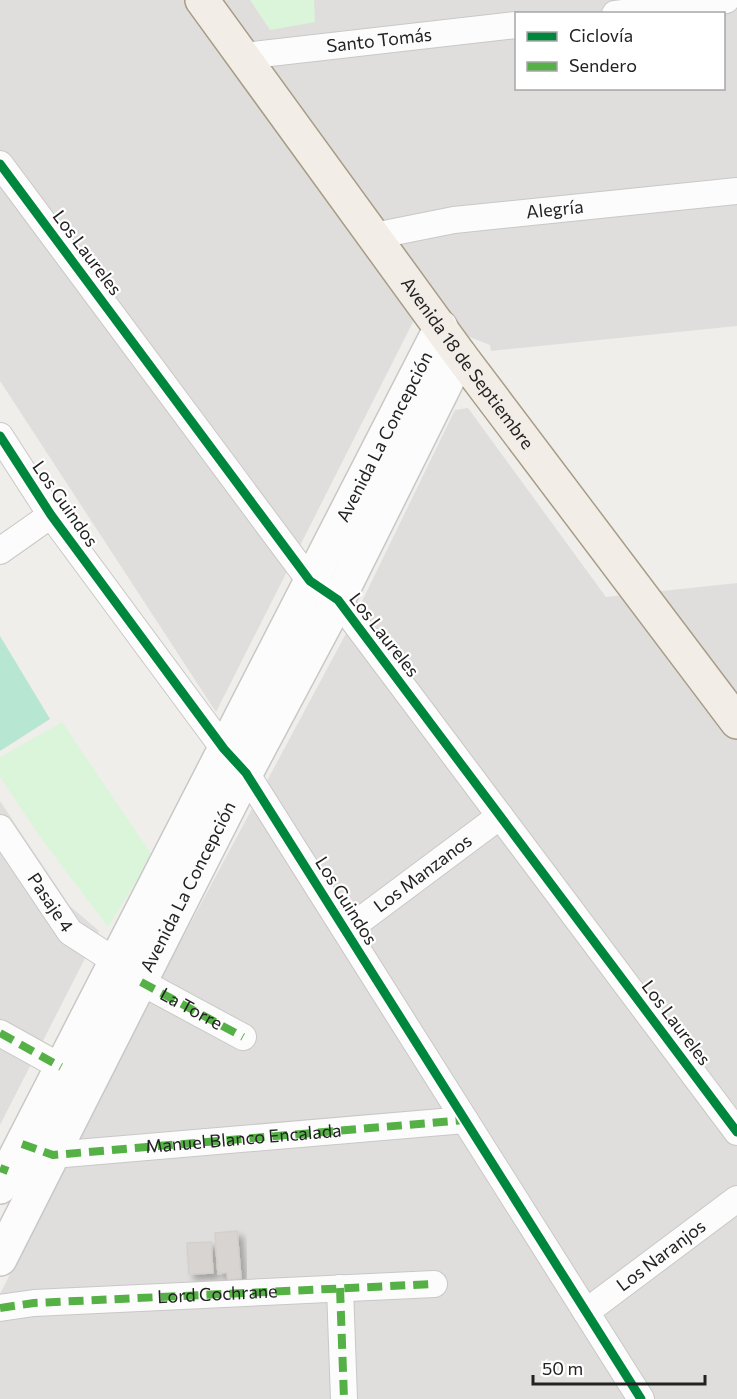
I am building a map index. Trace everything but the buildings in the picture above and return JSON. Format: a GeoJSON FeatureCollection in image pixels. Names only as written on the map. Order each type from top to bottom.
{"type":"FeatureCollection","features":[{"type":"Feature","properties":{"kind":"main road","name":"Avenida 18 de Septiembre"},"geometry":{"type":"LineString","coordinates":[[202,0],[460,354],[737,722]]}},
{"type":"Feature","properties":{"kind":"street"},"geometry":{"type":"LineString","coordinates":[[631,12],[726,0]]}},
{"type":"Feature","properties":{"kind":"street","name":"Santo Tomás"},"geometry":{"type":"LineString","coordinates":[[244,56],[515,25]]}},
{"type":"Feature","properties":{"kind":"street","name":"Los Laureles"},"geometry":{"type":"LineString","coordinates":[[0,164],[310,581],[338,600],[737,1132]]}},
{"type":"Feature","properties":{"kind":"street","name":"Alegría"},"geometry":{"type":"LineString","coordinates":[[374,236],[454,220],[737,191]]}},
{"type":"Feature","properties":{"kind":"street","name":"Avenida La Concepción"},"geometry":{"type":"LineString","coordinates":[[7,1168],[116,961],[441,327]]}},
{"type":"Feature","properties":{"kind":"street","name":"Avenida La Concepción"},"geometry":{"type":"LineString","coordinates":[[0,1259],[246,773],[338,600],[460,354]]}},
{"type":"Feature","properties":{"kind":"street","name":"Los Guindos"},"geometry":{"type":"LineString","coordinates":[[0,436],[51,515],[224,748],[246,773],[641,1399]]}},
{"type":"Feature","properties":{"kind":"street"},"geometry":{"type":"LineString","coordinates":[[0,551],[51,515]]}},
{"type":"Feature","properties":{"kind":"street","name":"Los Manzanos"},"geometry":{"type":"LineString","coordinates":[[346,931],[500,816]]}},
{"type":"Feature","properties":{"kind":"street","name":"Pasaje 4"},"geometry":{"type":"LineString","coordinates":[[0,828],[70,932],[116,961]]}},
{"type":"Feature","properties":{"kind":"street","name":"La Torre"},"geometry":{"type":"LineString","coordinates":[[141,982],[243,1037]]}},
{"type":"Feature","properties":{"kind":"street"},"geometry":{"type":"LineString","coordinates":[[0,1033],[61,1067]]}},
{"type":"Feature","properties":{"kind":"street","name":"Manuel Blanco Encalada"},"geometry":{"type":"LineString","coordinates":[[7,1168],[53,1155],[465,1120]]}},
{"type":"Feature","properties":{"kind":"street","name":"Los Naranjos"},"geometry":{"type":"LineString","coordinates":[[586,1312],[737,1199]]}},
{"type":"Feature","properties":{"kind":"street","name":"Lord Cochrane"},"geometry":{"type":"LineString","coordinates":[[0,1308],[34,1303],[434,1284]]}},
{"type":"Feature","properties":{"kind":"street"},"geometry":{"type":"LineString","coordinates":[[340,1288],[344,1399]]}},
{"type":"Feature","properties":{"kind":"shaded area"},"geometry":{"type":"Polygon","coordinates":[[[0,0],[737,0],[737,326],[491,351],[490,345],[416,316],[216,712],[0,381],[0,0]]]}},
{"type":"Feature","properties":{"kind":"shaded area"},"geometry":{"type":"Polygon","coordinates":[[[468,408],[606,597],[737,583],[737,1399],[0,1399],[0,1294],[137,1023],[349,628],[455,410],[468,408]]]}},
{"type":"Feature","properties":{"kind":"shaded area"},"geometry":{"type":"Polygon","coordinates":[[[0,801],[70,906],[99,931],[0,1125],[0,801]]]}},
{"type":"Feature","properties":{"kind":"green space"},"geometry":{"type":"Polygon","coordinates":[[[250,0],[314,0],[315,22],[270,30],[250,0]]]}},
{"type":"Feature","properties":{"kind":"green space"},"geometry":{"type":"Polygon","coordinates":[[[0,636],[50,719],[0,751],[0,636]]]}},
{"type":"Feature","properties":{"kind":"green space"},"geometry":{"type":"Polygon","coordinates":[[[62,722],[152,855],[108,927],[40,837],[0,777],[0,757],[62,722]]]}},
{"type":"Feature","properties":{"kind":"marked path"},"geometry":{"type":"LineString","coordinates":[[141,982],[243,1037]]}},
{"type":"Feature","properties":{"kind":"marked path"},"geometry":{"type":"LineString","coordinates":[[0,1033],[61,1067]]}},
{"type":"Feature","properties":{"kind":"marked path"},"geometry":{"type":"LineString","coordinates":[[22,1144],[53,1155],[465,1120]]}},
{"type":"Feature","properties":{"kind":"marked path"},"geometry":{"type":"LineString","coordinates":[[0,1168],[8,1171]]}},
{"type":"Feature","properties":{"kind":"marked path"},"geometry":{"type":"LineString","coordinates":[[0,1308],[34,1303],[434,1284]]}},
{"type":"Feature","properties":{"kind":"marked path"},"geometry":{"type":"LineString","coordinates":[[340,1288],[344,1399]]}},
{"type":"Feature","properties":{"kind":"cycle path"},"geometry":{"type":"LineString","coordinates":[[0,164],[310,581],[338,600],[737,1132]]}},
{"type":"Feature","properties":{"kind":"cycle path"},"geometry":{"type":"LineString","coordinates":[[0,436],[51,515],[224,749],[246,773],[641,1399]]}}]}
